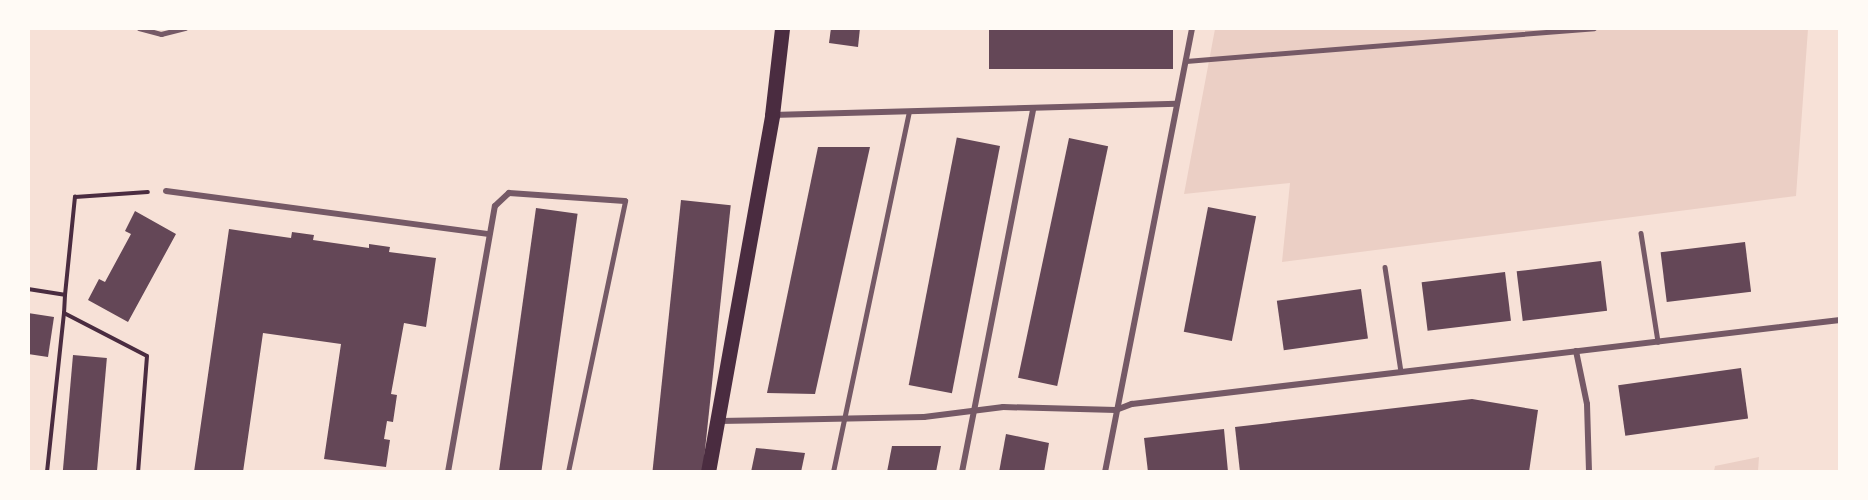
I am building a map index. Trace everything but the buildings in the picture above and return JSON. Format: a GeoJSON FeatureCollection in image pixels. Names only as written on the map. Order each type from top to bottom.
{"type":"FeatureCollection","features":[{"type":"Feature","properties":{"kind":"main road"},"geometry":{"type":"LineString","coordinates":[[708,471],[772,115],[782,28]]}},
{"type":"Feature","properties":{"kind":"street"},"geometry":{"type":"LineString","coordinates":[[1105,471],[1192,28]]}},
{"type":"Feature","properties":{"kind":"street"},"geometry":{"type":"LineString","coordinates":[[772,115],[1177,104]]}},
{"type":"Feature","properties":{"kind":"street"},"geometry":{"type":"LineString","coordinates":[[962,471],[1033,109]]}},
{"type":"Feature","properties":{"kind":"street"},"geometry":{"type":"LineString","coordinates":[[166,191],[489,234]]}},
{"type":"Feature","properties":{"kind":"street"},"geometry":{"type":"LineString","coordinates":[[448,471],[495,206],[509,193],[625,201]]}},
{"type":"Feature","properties":{"kind":"street"},"geometry":{"type":"LineString","coordinates":[[717,421],[924,417],[1003,406],[1116,410],[1132,404],[1839,320]]}},
{"type":"Feature","properties":{"kind":"street"},"geometry":{"type":"LineString","coordinates":[[1576,351],[1587,404],[1589,471]]}},
{"type":"Feature","properties":{"kind":"lane"},"geometry":{"type":"LineString","coordinates":[[139,28],[161,34],[185,28]]}},
{"type":"Feature","properties":{"kind":"lane"},"geometry":{"type":"LineString","coordinates":[[1186,61],[1594,28]]}},
{"type":"Feature","properties":{"kind":"lane"},"geometry":{"type":"LineString","coordinates":[[833,471],[909,112]]}},
{"type":"Feature","properties":{"kind":"lane"},"geometry":{"type":"LineString","coordinates":[[568,471],[625,201]]}},
{"type":"Feature","properties":{"kind":"lane"},"geometry":{"type":"LineString","coordinates":[[1641,233],[1658,342]]}},
{"type":"Feature","properties":{"kind":"lane"},"geometry":{"type":"LineString","coordinates":[[1385,267],[1401,372]]}},
{"type":"Feature","properties":{"kind":"path"},"geometry":{"type":"LineString","coordinates":[[47,471],[75,197],[166,191]]}},
{"type":"Feature","properties":{"kind":"path"},"geometry":{"type":"LineString","coordinates":[[28,289],[65,296]]}},
{"type":"Feature","properties":{"kind":"path"},"geometry":{"type":"LineString","coordinates":[[64,313],[147,356],[138,471]]}},
{"type":"Feature","properties":{"kind":"shaded area"},"geometry":{"type":"Polygon","coordinates":[[[1215,29],[1808,29],[1796,196],[1282,262],[1290,183],[1184,194],[1215,29]]]}},
{"type":"Feature","properties":{"kind":"shaded area"},"geometry":{"type":"Polygon","coordinates":[[[1759,457],[1758,471],[1714,471],[1715,466],[1759,457]]]}}]}
